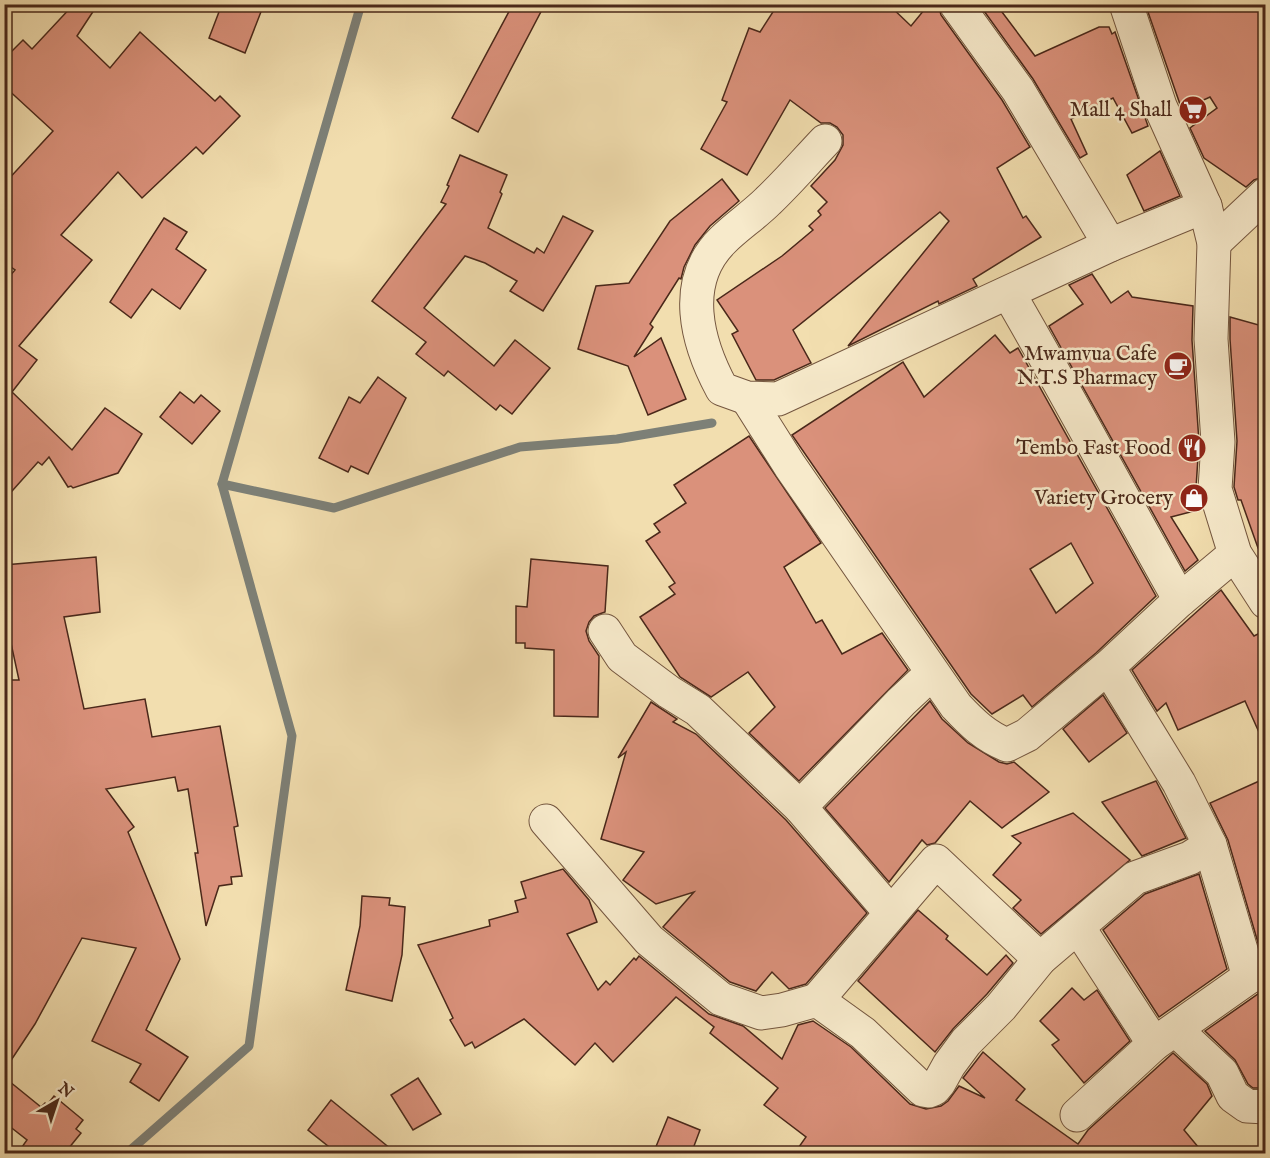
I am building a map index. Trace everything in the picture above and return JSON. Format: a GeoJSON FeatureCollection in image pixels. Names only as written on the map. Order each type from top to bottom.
{"type":"FeatureCollection","features":[{"type":"Feature","properties":{"kind":"street"},"geometry":{"type":"LineString","coordinates":[[956,4],[1018,90],[1110,245]]}},
{"type":"Feature","properties":{"kind":"street"},"geometry":{"type":"LineString","coordinates":[[1126,4],[1160,106],[1205,206],[1214,243],[1211,339],[1218,442],[1215,489],[1235,554],[1266,603]]}},
{"type":"Feature","properties":{"kind":"street"},"geometry":{"type":"LineString","coordinates":[[825,141],[768,202],[721,241],[702,268],[696,305],[703,349],[722,389],[747,398],[778,399],[1009,294],[1110,245],[1205,206]]}},
{"type":"Feature","properties":{"kind":"street"},"geometry":{"type":"LineString","coordinates":[[1214,243],[1266,194]]}},
{"type":"Feature","properties":{"kind":"street"},"geometry":{"type":"LineString","coordinates":[[1009,294],[1067,394],[1097,453],[1180,600]]}},
{"type":"Feature","properties":{"kind":"street"},"geometry":{"type":"LineString","coordinates":[[747,398],[790,466],[956,706],[990,738],[1007,745],[1027,735],[1108,667],[1180,600],[1235,554]]}},
{"type":"Feature","properties":{"kind":"street"},"geometry":{"type":"LineString","coordinates":[[605,631],[621,657],[698,710],[801,807],[891,913]]}},
{"type":"Feature","properties":{"kind":"street"},"geometry":{"type":"LineString","coordinates":[[1077,1115],[1165,1037],[1257,974],[1210,845],[1179,783],[1108,667]]}},
{"type":"Feature","properties":{"kind":"street"},"geometry":{"type":"LineString","coordinates":[[801,807],[901,702],[932,673]]}},
{"type":"Feature","properties":{"kind":"street"},"geometry":{"type":"LineString","coordinates":[[546,821],[649,940],[721,999],[760,1013],[782,1011],[817,1000],[936,861],[1040,959]]}},
{"type":"Feature","properties":{"kind":"street"},"geometry":{"type":"LineString","coordinates":[[817,1000],[863,1033],[923,1090],[929,1091],[939,1083],[966,1042],[1000,1007],[1040,959],[1135,878],[1190,858],[1210,845]]}},
{"type":"Feature","properties":{"kind":"street"},"geometry":{"type":"LineString","coordinates":[[1078,927],[1165,1037],[1222,1073],[1233,1096],[1247,1106],[1266,1107]]}},
{"type":"Feature","properties":{"kind":"building"},"geometry":{"type":"Polygon","coordinates":[[[74,4],[98,4],[77,36],[110,68],[140,32],[215,101],[220,96],[240,116],[203,154],[196,147],[142,198],[118,172],[61,235],[92,260],[19,346],[37,360],[12,392],[72,450],[105,408],[142,434],[118,473],[73,488],[68,487],[49,457],[42,465],[38,462],[4,500],[4,283],[15,270],[4,262],[4,184],[53,131],[4,86],[4,59],[23,40],[32,49],[74,4]]]}},
{"type":"Feature","properties":{"kind":"building"},"geometry":{"type":"Polygon","coordinates":[[[222,4],[264,4],[245,53],[209,38],[222,4]]]}},
{"type":"Feature","properties":{"kind":"building"},"geometry":{"type":"Polygon","coordinates":[[[513,4],[545,4],[478,132],[452,118],[513,4]]]}},
{"type":"Feature","properties":{"kind":"building"},"geometry":{"type":"Polygon","coordinates":[[[778,4],[888,4],[911,26],[929,4],[938,4],[941,15],[1002,100],[1030,147],[997,168],[1023,218],[1026,216],[1041,237],[973,279],[977,286],[939,304],[938,301],[848,346],[949,221],[940,212],[793,330],[811,363],[774,380],[756,380],[732,334],[738,331],[717,300],[782,256],[813,230],[809,226],[821,215],[818,211],[827,202],[811,186],[835,160],[843,145],[843,135],[837,127],[830,123],[821,123],[790,100],[747,175],[701,149],[727,102],[722,100],[749,28],[760,32],[778,4]]]}},
{"type":"Feature","properties":{"kind":"building"},"geometry":{"type":"Polygon","coordinates":[[[979,4],[996,4],[1035,56],[1099,27],[1109,27],[1112,34],[1115,32],[1148,126],[1132,133],[1113,98],[1071,119],[1087,154],[1080,158],[1033,79],[979,4]]]}},
{"type":"Feature","properties":{"kind":"building"},"geometry":{"type":"Polygon","coordinates":[[[1160,4],[1266,4],[1266,176],[1254,180],[1246,187],[1204,158],[1190,128],[1217,108],[1210,97],[1182,110],[1148,12],[1160,4]]]}},
{"type":"Feature","properties":{"kind":"building"},"geometry":{"type":"Polygon","coordinates":[[[1160,151],[1180,196],[1144,211],[1127,175],[1160,151]]]}},
{"type":"Feature","properties":{"kind":"building"},"geometry":{"type":"Polygon","coordinates":[[[460,155],[507,175],[488,228],[534,253],[537,248],[544,253],[563,216],[593,231],[543,311],[510,291],[517,281],[485,263],[465,256],[424,308],[494,366],[515,340],[550,368],[512,414],[500,405],[496,410],[448,371],[444,376],[416,354],[426,342],[372,301],[446,204],[441,202],[460,155]]]}},
{"type":"Feature","properties":{"kind":"building"},"geometry":{"type":"Polygon","coordinates":[[[722,179],[739,201],[710,226],[695,245],[681,279],[679,278],[650,324],[653,327],[634,357],[661,338],[686,399],[648,415],[628,366],[578,349],[596,286],[629,283],[670,221],[722,179]]]}},
{"type":"Feature","properties":{"kind":"building"},"geometry":{"type":"Polygon","coordinates":[[[164,218],[187,232],[176,249],[206,270],[180,309],[152,289],[131,318],[110,302],[164,218]]]}},
{"type":"Feature","properties":{"kind":"building"},"geometry":{"type":"Polygon","coordinates":[[[1092,274],[1111,303],[1128,291],[1132,297],[1193,306],[1192,340],[1199,442],[1196,488],[1202,509],[1171,517],[1198,560],[1185,571],[1049,326],[1083,304],[1069,285],[1092,274]]]}},
{"type":"Feature","properties":{"kind":"building"},"geometry":{"type":"Polygon","coordinates":[[[1230,317],[1266,327],[1266,477],[1261,476],[1266,547],[1258,548],[1234,487],[1237,441],[1230,317]]]}},
{"type":"Feature","properties":{"kind":"building"},"geometry":{"type":"Polygon","coordinates":[[[995,335],[1010,353],[1018,348],[1156,596],[1096,653],[1032,707],[1023,695],[992,714],[971,694],[792,435],[903,362],[924,397],[995,335]],[[1071,543],[1030,569],[1056,613],[1093,583],[1071,543]]]}},
{"type":"Feature","properties":{"kind":"building"},"geometry":{"type":"Polygon","coordinates":[[[378,377],[406,398],[368,474],[351,466],[348,472],[319,458],[349,397],[360,403],[378,377]]]}},
{"type":"Feature","properties":{"kind":"building"},"geometry":{"type":"Polygon","coordinates":[[[180,392],[194,403],[201,395],[220,411],[192,444],[160,417],[180,392]]]}},
{"type":"Feature","properties":{"kind":"building"},"geometry":{"type":"Polygon","coordinates":[[[749,436],[821,543],[784,567],[816,623],[822,620],[842,654],[882,633],[908,670],[799,781],[749,733],[775,707],[748,672],[711,697],[680,677],[640,617],[675,594],[669,587],[675,583],[646,541],[660,532],[654,524],[686,503],[674,485],[749,436]]]}},
{"type":"Feature","properties":{"kind":"building"},"geometry":{"type":"Polygon","coordinates":[[[96,557],[100,612],[64,617],[84,709],[145,699],[152,737],[220,726],[238,826],[234,827],[242,876],[231,877],[232,884],[219,886],[206,926],[188,789],[178,791],[175,777],[106,789],[134,827],[128,832],[180,959],[146,1030],[188,1057],[159,1101],[130,1082],[141,1064],[92,1041],[136,948],[82,938],[35,1024],[4,1071],[4,680],[19,680],[4,611],[4,565],[96,557]]]}},
{"type":"Feature","properties":{"kind":"building"},"geometry":{"type":"Polygon","coordinates":[[[531,559],[608,566],[605,612],[594,616],[586,631],[589,641],[599,656],[598,717],[554,716],[554,650],[525,648],[525,643],[516,643],[516,606],[527,607],[531,559]]]}},
{"type":"Feature","properties":{"kind":"building"},"geometry":{"type":"Polygon","coordinates":[[[1221,590],[1254,636],[1266,630],[1266,748],[1245,701],[1178,730],[1166,703],[1157,711],[1132,670],[1221,590]]]}},
{"type":"Feature","properties":{"kind":"building"},"geometry":{"type":"Polygon","coordinates":[[[1103,695],[1127,733],[1089,762],[1063,729],[1103,695]]]}},
{"type":"Feature","properties":{"kind":"building"},"geometry":{"type":"Polygon","coordinates":[[[930,701],[942,719],[968,743],[999,762],[1007,764],[1014,762],[1049,792],[1002,828],[970,801],[935,843],[927,845],[922,840],[889,882],[825,808],[930,701]]]}},
{"type":"Feature","properties":{"kind":"building"},"geometry":{"type":"Polygon","coordinates":[[[651,702],[677,719],[673,722],[696,734],[786,820],[867,913],[806,984],[789,989],[772,972],[756,991],[730,982],[663,927],[694,892],[656,904],[623,880],[644,852],[601,839],[626,752],[618,758],[651,702]]]}},
{"type":"Feature","properties":{"kind":"building"},"geometry":{"type":"Polygon","coordinates":[[[1266,778],[1266,953],[1261,953],[1228,840],[1210,803],[1266,778]]]}},
{"type":"Feature","properties":{"kind":"building"},"geometry":{"type":"Polygon","coordinates":[[[1156,781],[1186,838],[1142,856],[1102,802],[1156,781]]]}},
{"type":"Feature","properties":{"kind":"building"},"geometry":{"type":"Polygon","coordinates":[[[1073,813],[1130,860],[1041,934],[1013,908],[1021,900],[993,875],[1021,843],[1012,836],[1073,813]]]}},
{"type":"Feature","properties":{"kind":"building"},"geometry":{"type":"Polygon","coordinates":[[[563,869],[589,900],[597,922],[567,934],[598,990],[606,981],[610,985],[634,958],[636,960],[639,956],[709,1014],[743,1026],[782,1059],[798,1025],[813,1021],[851,1047],[910,1104],[926,1109],[941,1106],[948,1101],[959,1086],[985,1098],[963,1078],[983,1052],[1025,1089],[1016,1100],[1078,1144],[1088,1130],[1173,1053],[1207,1084],[1212,1096],[1184,1130],[1204,1154],[794,1154],[806,1137],[764,1105],[778,1088],[710,1033],[714,1027],[676,997],[613,1062],[595,1043],[575,1065],[524,1019],[475,1048],[472,1042],[465,1046],[450,1020],[453,1018],[418,945],[490,926],[489,920],[518,912],[515,901],[526,898],[521,882],[563,869]]]}},
{"type":"Feature","properties":{"kind":"building"},"geometry":{"type":"Polygon","coordinates":[[[1199,874],[1227,969],[1159,1017],[1103,930],[1145,894],[1199,874]]]}},
{"type":"Feature","properties":{"kind":"building"},"geometry":{"type":"Polygon","coordinates":[[[362,896],[390,898],[389,905],[405,907],[402,955],[392,1001],[346,990],[360,926],[362,896]]]}},
{"type":"Feature","properties":{"kind":"building"},"geometry":{"type":"Polygon","coordinates":[[[918,910],[948,936],[946,939],[987,975],[1006,955],[1013,963],[935,1052],[858,981],[918,910]]]}},
{"type":"Feature","properties":{"kind":"building"},"geometry":{"type":"Polygon","coordinates":[[[1072,988],[1084,1000],[1097,990],[1130,1041],[1084,1083],[1052,1045],[1059,1040],[1040,1021],[1072,988]]]}},
{"type":"Feature","properties":{"kind":"building"},"geometry":{"type":"Polygon","coordinates":[[[1266,991],[1266,1088],[1253,1088],[1248,1084],[1235,1060],[1205,1031],[1258,994],[1266,991]]]}},
{"type":"Feature","properties":{"kind":"building"},"geometry":{"type":"Polygon","coordinates":[[[4,1077],[41,1107],[45,1103],[47,1105],[54,1096],[83,1120],[76,1129],[81,1133],[64,1154],[17,1154],[27,1140],[4,1122],[4,1077]]]}},
{"type":"Feature","properties":{"kind":"building"},"geometry":{"type":"Polygon","coordinates":[[[418,1078],[441,1114],[413,1130],[391,1095],[418,1078]]]}},
{"type":"Feature","properties":{"kind":"building"},"geometry":{"type":"Polygon","coordinates":[[[331,1100],[397,1154],[338,1154],[308,1130],[331,1100]]]}},
{"type":"Feature","properties":{"kind":"building"},"geometry":{"type":"Polygon","coordinates":[[[668,1117],[700,1130],[691,1154],[653,1154],[668,1117]]]}},
{"type":"Feature","properties":{"kind":"waterway"},"geometry":{"type":"LineString","coordinates":[[126,1154],[249,1046],[292,736],[222,484],[361,4]]}},
{"type":"Feature","properties":{"kind":"waterway"},"geometry":{"type":"LineString","coordinates":[[222,484],[334,508],[520,447],[617,439],[712,423]]}},
{"type":"Feature","properties":{"kind":"place","name":"Mall 4 Shall"},"geometry":{"type":"Point","coordinates":[1193,110]}},
{"type":"Feature","properties":{"kind":"place","name":"Mwamvua Cafe N.T.S Pharmacy"},"geometry":{"type":"Point","coordinates":[1178,366]}},
{"type":"Feature","properties":{"kind":"place","name":"Tembo Fast Food"},"geometry":{"type":"Point","coordinates":[1192,448]}},
{"type":"Feature","properties":{"kind":"place","name":"Variety Grocery"},"geometry":{"type":"Point","coordinates":[1194,498]}}]}
